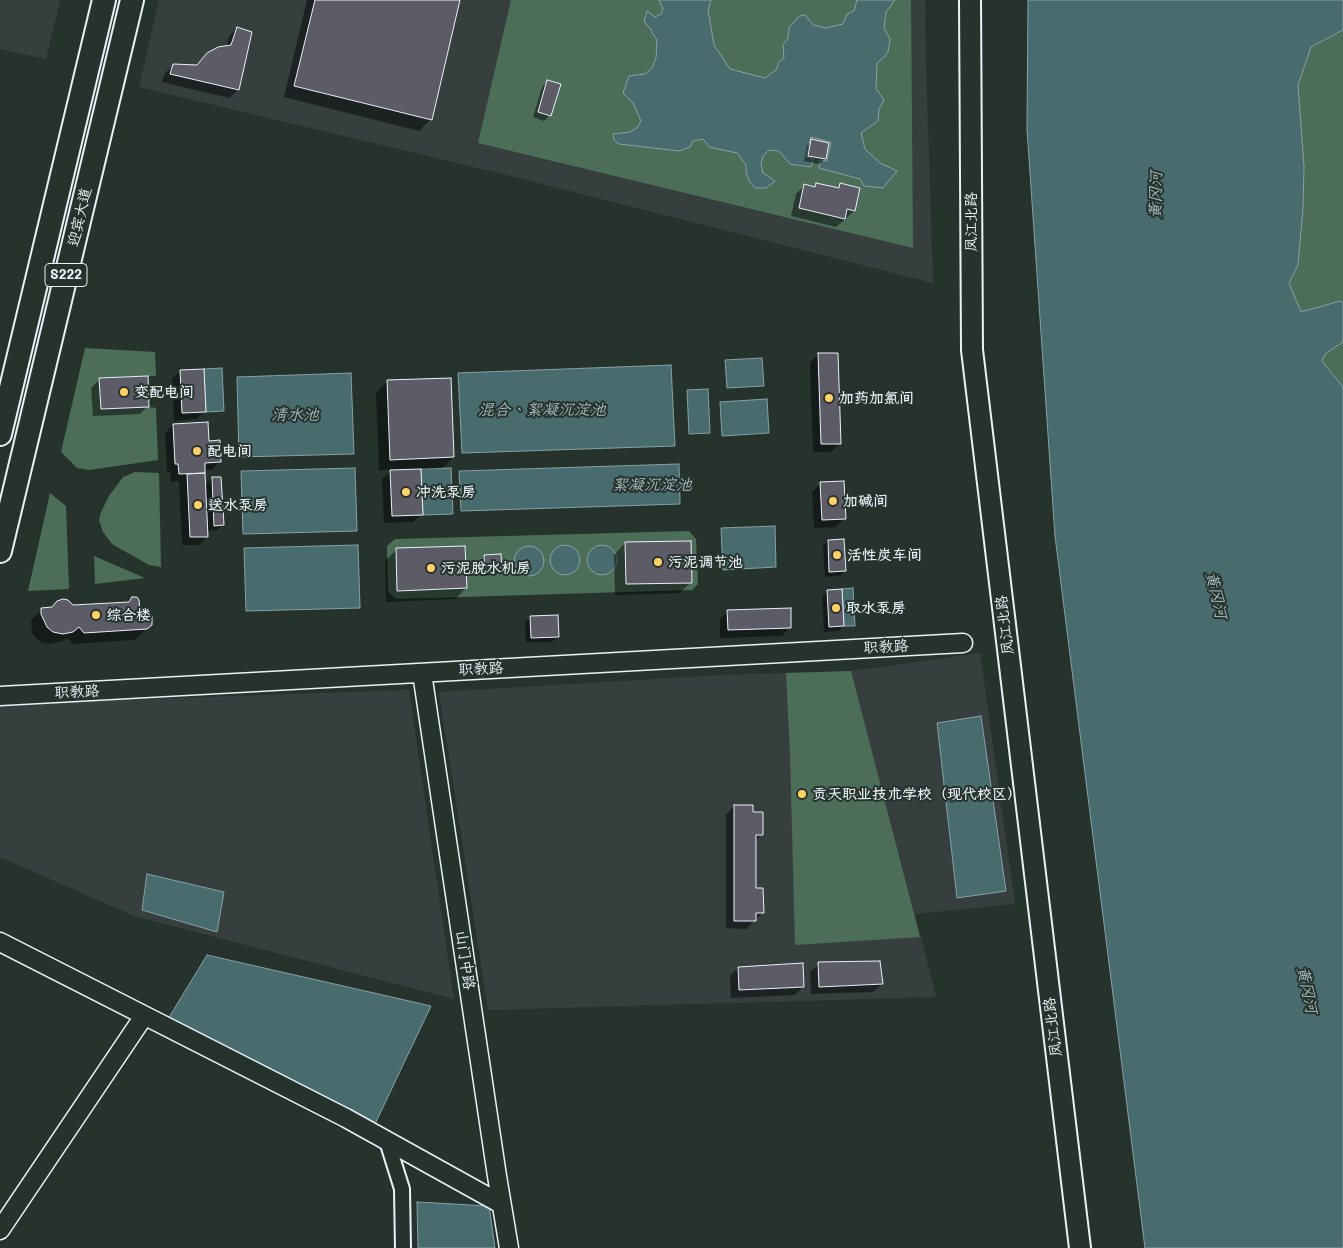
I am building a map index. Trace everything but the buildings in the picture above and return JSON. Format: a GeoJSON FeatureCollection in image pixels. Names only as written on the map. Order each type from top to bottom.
{"type":"FeatureCollection","features":[{"type":"Feature","properties":{"kind":"main road","name":"凤江北路"},"geometry":{"type":"LineString","coordinates":[[970,0],[972,350],[1080,1248]]}},
{"type":"Feature","properties":{"kind":"main road"},"geometry":{"type":"LineString","coordinates":[[103,5],[130,8]]}},
{"type":"Feature","properties":{"kind":"main road","name":"迎宾大道"},"geometry":{"type":"LineString","coordinates":[[0,434],[103,5]]}},
{"type":"Feature","properties":{"kind":"main road","name":"迎宾大道"},"geometry":{"type":"LineString","coordinates":[[0,551],[130,8]]}},
{"type":"Feature","properties":{"kind":"street","name":"职教路"},"geometry":{"type":"LineString","coordinates":[[0,696],[963,643]]}},
{"type":"Feature","properties":{"kind":"street","name":"山门中路"},"geometry":{"type":"LineString","coordinates":[[422,673],[509,1248]]}},
{"type":"Feature","properties":{"kind":"street"},"geometry":{"type":"LineString","coordinates":[[0,942],[337,1114],[501,1204]]}},
{"type":"Feature","properties":{"kind":"street"},"geometry":{"type":"LineString","coordinates":[[0,1230],[144,1016]]}},
{"type":"Feature","properties":{"kind":"street"},"geometry":{"type":"LineString","coordinates":[[387,1141],[402,1189],[403,1248]]}},
{"type":"Feature","properties":{"kind":"shaded area"},"geometry":{"type":"Polygon","coordinates":[[[0,0],[60,0],[46,59],[0,49],[0,0]]]}},
{"type":"Feature","properties":{"kind":"shaded area"},"geometry":{"type":"Polygon","coordinates":[[[159,0],[925,0],[933,283],[503,174],[139,87],[159,0]]]}},
{"type":"Feature","properties":{"kind":"shaded area"},"geometry":{"type":"Polygon","coordinates":[[[980,653],[1015,904],[915,914],[936,997],[488,1010],[439,692],[721,675],[851,671],[980,653]]]}},
{"type":"Feature","properties":{"kind":"shaded area"},"geometry":{"type":"Polygon","coordinates":[[[409,690],[454,999],[134,916],[0,857],[0,704],[409,690]]]}},
{"type":"Feature","properties":{"kind":"green space"},"geometry":{"type":"Polygon","coordinates":[[[511,0],[911,0],[913,248],[478,143],[511,0]]]}},
{"type":"Feature","properties":{"kind":"green space"},"geometry":{"type":"Polygon","coordinates":[[[1343,30],[1343,303],[1340,301],[1301,312],[1289,283],[1298,265],[1303,207],[1304,167],[1298,85],[1311,47],[1343,30]]]}},
{"type":"Feature","properties":{"kind":"green space"},"geometry":{"type":"Polygon","coordinates":[[[1343,342],[1343,387],[1322,361],[1325,354],[1343,342]]]}},
{"type":"Feature","properties":{"kind":"green space"},"geometry":{"type":"Polygon","coordinates":[[[85,348],[155,352],[156,376],[99,378],[101,409],[156,408],[158,460],[89,470],[77,468],[61,452],[85,348]]]}},
{"type":"Feature","properties":{"kind":"green space"},"geometry":{"type":"Polygon","coordinates":[[[135,472],[159,473],[161,567],[149,565],[112,544],[103,532],[99,520],[109,496],[123,477],[135,472]]]}},
{"type":"Feature","properties":{"kind":"green space"},"geometry":{"type":"Polygon","coordinates":[[[50,493],[66,506],[69,589],[28,591],[50,493]]]}},
{"type":"Feature","properties":{"kind":"green space"},"geometry":{"type":"Polygon","coordinates":[[[689,531],[696,539],[698,584],[692,590],[396,599],[388,591],[387,546],[395,539],[689,531]]]}},
{"type":"Feature","properties":{"kind":"green space"},"geometry":{"type":"Polygon","coordinates":[[[94,556],[145,578],[95,584],[94,556]]]}},
{"type":"Feature","properties":{"kind":"green space"},"geometry":{"type":"Polygon","coordinates":[[[851,671],[920,937],[795,945],[786,673],[851,671]]]}},
{"type":"Feature","properties":{"kind":"water"},"geometry":{"type":"Polygon","coordinates":[[[659,0],[711,0],[708,10],[714,45],[730,69],[765,78],[776,70],[779,62],[784,58],[783,45],[788,38],[789,28],[799,16],[805,15],[813,25],[826,28],[843,24],[847,14],[854,11],[857,0],[895,0],[886,12],[884,28],[890,39],[888,52],[877,63],[876,89],[884,100],[879,109],[878,121],[861,133],[865,149],[880,163],[897,171],[883,188],[864,186],[860,179],[819,168],[820,160],[827,161],[831,142],[811,137],[806,157],[813,159],[811,167],[790,164],[779,151],[769,150],[763,156],[761,164],[763,173],[775,181],[766,188],[755,188],[749,181],[746,165],[737,153],[709,147],[703,139],[693,141],[690,147],[679,151],[619,144],[614,140],[613,134],[630,132],[637,128],[641,121],[633,103],[623,93],[629,76],[645,74],[652,68],[656,58],[657,40],[651,29],[644,22],[647,11],[655,17],[661,14],[663,9],[659,0]]]}},
{"type":"Feature","properties":{"kind":"water","name":"黄冈河"},"geometry":{"type":"Polygon","coordinates":[[[1028,0],[1343,0],[1343,30],[1311,47],[1298,85],[1304,167],[1303,207],[1298,265],[1289,283],[1301,312],[1340,301],[1343,303],[1343,342],[1325,354],[1322,361],[1343,387],[1343,1248],[1145,1248],[1055,536],[1027,129],[1028,0]]]}},
{"type":"Feature","properties":{"kind":"water"},"geometry":{"type":"Polygon","coordinates":[[[762,358],[764,386],[727,388],[725,360],[762,358]]]}},
{"type":"Feature","properties":{"kind":"water","name":"混合、絮凝沉淀池"},"geometry":{"type":"Polygon","coordinates":[[[671,365],[675,446],[462,453],[458,373],[671,365]]]}},
{"type":"Feature","properties":{"kind":"water"},"geometry":{"type":"Polygon","coordinates":[[[222,368],[224,411],[206,412],[204,369],[222,368]]]}},
{"type":"Feature","properties":{"kind":"water","name":"清水池"},"geometry":{"type":"Polygon","coordinates":[[[351,373],[354,454],[239,457],[237,377],[351,373]]]}},
{"type":"Feature","properties":{"kind":"water"},"geometry":{"type":"Polygon","coordinates":[[[708,389],[710,433],[689,434],[687,390],[708,389]]]}},
{"type":"Feature","properties":{"kind":"water"},"geometry":{"type":"Polygon","coordinates":[[[767,399],[769,433],[722,436],[720,402],[767,399]]]}},
{"type":"Feature","properties":{"kind":"water","name":"絮凝沉淀池"},"geometry":{"type":"Polygon","coordinates":[[[679,464],[680,504],[461,511],[459,471],[679,464]]]}},
{"type":"Feature","properties":{"kind":"water","name":"清水池"},"geometry":{"type":"Polygon","coordinates":[[[355,468],[357,531],[243,534],[241,471],[355,468]]]}},
{"type":"Feature","properties":{"kind":"water"},"geometry":{"type":"Polygon","coordinates":[[[451,468],[453,514],[423,515],[421,469],[451,468]]]}},
{"type":"Feature","properties":{"kind":"water"},"geometry":{"type":"Polygon","coordinates":[[[775,526],[776,567],[723,570],[721,528],[775,526]]]}},
{"type":"Feature","properties":{"kind":"water"},"geometry":{"type":"Polygon","coordinates":[[[358,545],[360,608],[246,611],[244,548],[358,545]]]}},
{"type":"Feature","properties":{"kind":"water"},"geometry":{"type":"Polygon","coordinates":[[[565,545],[576,549],[580,560],[576,571],[565,575],[554,571],[550,560],[554,549],[565,545]]]}},
{"type":"Feature","properties":{"kind":"water"},"geometry":{"type":"Polygon","coordinates":[[[602,545],[613,549],[617,560],[613,571],[602,575],[591,571],[587,560],[591,549],[602,545]]]}},
{"type":"Feature","properties":{"kind":"water"},"geometry":{"type":"Polygon","coordinates":[[[529,546],[540,550],[544,561],[540,572],[529,576],[518,572],[514,561],[518,550],[529,546]]]}},
{"type":"Feature","properties":{"kind":"water"},"geometry":{"type":"Polygon","coordinates":[[[853,588],[855,626],[844,626],[842,589],[853,588]]]}},
{"type":"Feature","properties":{"kind":"water"},"geometry":{"type":"Polygon","coordinates":[[[981,716],[1006,891],[957,898],[937,723],[981,716]]]}},
{"type":"Feature","properties":{"kind":"water"},"geometry":{"type":"Polygon","coordinates":[[[147,874],[224,892],[217,932],[142,910],[147,874]]]}},
{"type":"Feature","properties":{"kind":"water"},"geometry":{"type":"Polygon","coordinates":[[[207,955],[431,1006],[375,1124],[168,1019],[207,955]]]}},
{"type":"Feature","properties":{"kind":"water"},"geometry":{"type":"Polygon","coordinates":[[[417,1202],[489,1206],[495,1248],[418,1248],[417,1202]]]}},
{"type":"Feature","properties":{"kind":"place","name":"变配电间"},"geometry":{"type":"Point","coordinates":[124,392]}},
{"type":"Feature","properties":{"kind":"place","name":"加药加氯间"},"geometry":{"type":"Point","coordinates":[829,398]}},
{"type":"Feature","properties":{"kind":"place","name":"配电间"},"geometry":{"type":"Point","coordinates":[197,451]}},
{"type":"Feature","properties":{"kind":"place","name":"冲洗泵房"},"geometry":{"type":"Point","coordinates":[406,492]}},
{"type":"Feature","properties":{"kind":"place","name":"加碱间"},"geometry":{"type":"Point","coordinates":[833,501]}},
{"type":"Feature","properties":{"kind":"place","name":"送水泵房"},"geometry":{"type":"Point","coordinates":[198,505]}},
{"type":"Feature","properties":{"kind":"place","name":"活性炭车间"},"geometry":{"type":"Point","coordinates":[837,555]}},
{"type":"Feature","properties":{"kind":"place","name":"污泥调节池"},"geometry":{"type":"Point","coordinates":[658,562]}},
{"type":"Feature","properties":{"kind":"place","name":"污泥脱水机房"},"geometry":{"type":"Point","coordinates":[431,568]}},
{"type":"Feature","properties":{"kind":"place","name":"取水泵房"},"geometry":{"type":"Point","coordinates":[836,608]}},
{"type":"Feature","properties":{"kind":"place","name":"综合楼"},"geometry":{"type":"Point","coordinates":[96,615]}},
{"type":"Feature","properties":{"kind":"place","name":"贡天职业技术学校（现代校区）"},"geometry":{"type":"Point","coordinates":[802,794]}}]}
